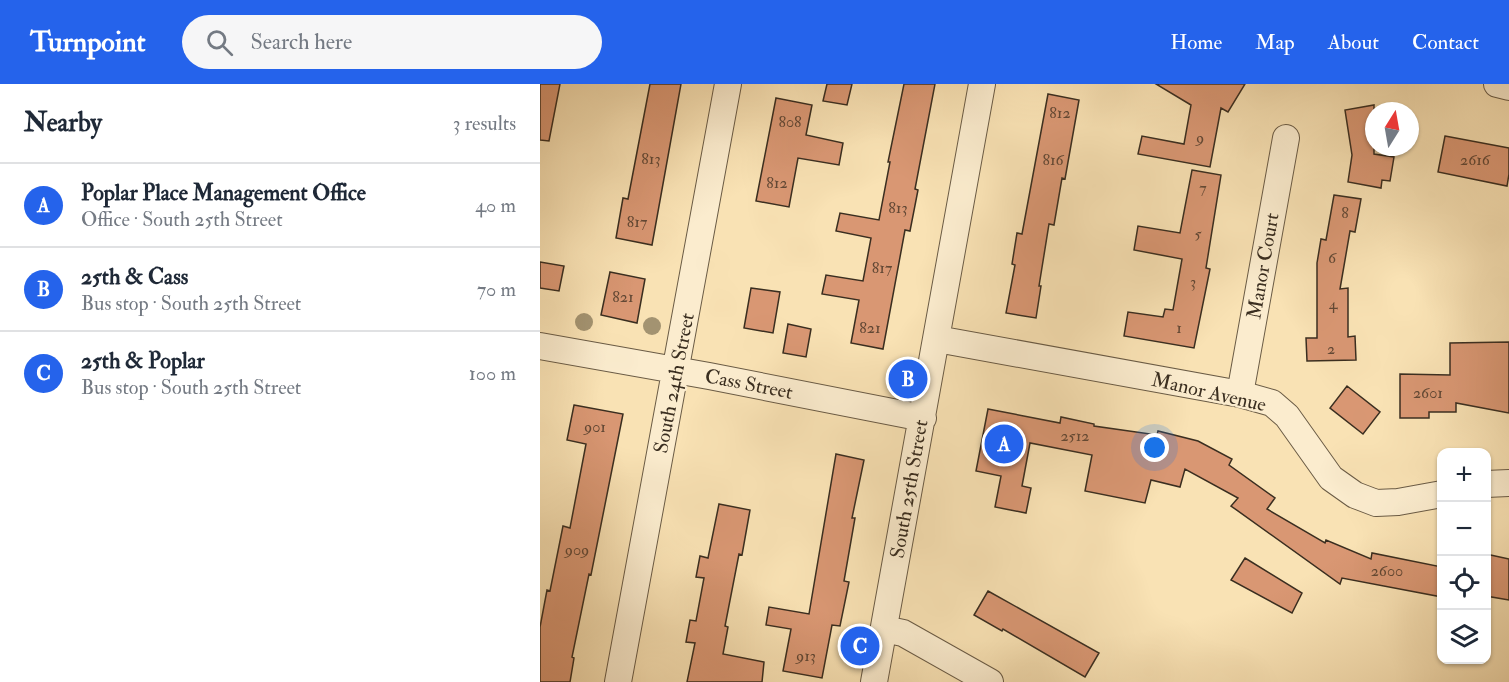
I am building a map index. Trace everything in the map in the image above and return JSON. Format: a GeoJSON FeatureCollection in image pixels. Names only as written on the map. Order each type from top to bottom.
{"type":"FeatureCollection","features":[{"type":"Feature","properties":{"kind":"street","name":"South 24th Street"},"geometry":{"type":"LineString","coordinates":[[618,682],[728,84]]}},
{"type":"Feature","properties":{"kind":"street","name":"South 25th Street"},"geometry":{"type":"LineString","coordinates":[[874,682],[938,339],[982,84]]}},
{"type":"Feature","properties":{"kind":"street"},"geometry":{"type":"LineString","coordinates":[[1497,84],[1509,87]]}},
{"type":"Feature","properties":{"kind":"street","name":"Manor Court"},"geometry":{"type":"LineString","coordinates":[[1240,394],[1286,138]]}},
{"type":"Feature","properties":{"kind":"street","name":"Manor Avenue"},"geometry":{"type":"LineString","coordinates":[[938,339],[1240,394],[1272,404],[1287,416],[1331,478],[1355,495],[1376,502],[1398,502],[1437,495]]}},
{"type":"Feature","properties":{"kind":"street","name":"Cass Street"},"geometry":{"type":"LineString","coordinates":[[540,346],[923,418]]}},
{"type":"Feature","properties":{"kind":"street"},"geometry":{"type":"LineString","coordinates":[[1491,484],[1509,483]]}},
{"type":"Feature","properties":{"kind":"street"},"geometry":{"type":"LineString","coordinates":[[884,629],[903,633],[990,682]]}},
{"type":"Feature","properties":{"kind":"building"},"geometry":{"type":"Polygon","coordinates":[[[540,84],[560,84],[549,141],[540,140],[540,84]]]}},
{"type":"Feature","properties":{"kind":"building"},"geometry":{"type":"Polygon","coordinates":[[[650,84],[681,84],[652,245],[616,238],[623,198],[628,199],[650,84]]]}},
{"type":"Feature","properties":{"kind":"building"},"geometry":{"type":"Polygon","coordinates":[[[827,84],[852,84],[847,105],[823,101],[827,84]]]}},
{"type":"Feature","properties":{"kind":"building"},"geometry":{"type":"Polygon","coordinates":[[[904,84],[935,84],[915,189],[918,190],[910,231],[905,230],[883,349],[851,343],[859,300],[822,294],[826,275],[863,281],[871,238],[836,231],[840,213],[879,220],[904,84]]]}},
{"type":"Feature","properties":{"kind":"building"},"geometry":{"type":"Polygon","coordinates":[[[1156,84],[1245,84],[1228,112],[1221,108],[1210,167],[1138,154],[1142,136],[1184,144],[1191,105],[1156,84]]]}},
{"type":"Feature","properties":{"kind":"building"},"geometry":{"type":"Polygon","coordinates":[[[1048,94],[1079,100],[1054,225],[1049,224],[1036,318],[1006,313],[1015,265],[1012,264],[1017,233],[1022,234],[1048,94]]]}},
{"type":"Feature","properties":{"kind":"building"},"geometry":{"type":"Polygon","coordinates":[[[776,98],[812,105],[806,135],[843,143],[839,165],[798,158],[789,207],[756,201],[776,98]]]}},
{"type":"Feature","properties":{"kind":"building"},"geometry":{"type":"Polygon","coordinates":[[[1365,107],[1365,156],[1394,157],[1390,181],[1382,180],[1381,188],[1348,182],[1352,155],[1345,110],[1365,107]]]}},
{"type":"Feature","properties":{"kind":"building"},"geometry":{"type":"Polygon","coordinates":[[[1445,136],[1509,148],[1507,186],[1438,172],[1445,136]]]}},
{"type":"Feature","properties":{"kind":"building"},"geometry":{"type":"Polygon","coordinates":[[[1192,170],[1221,175],[1206,268],[1210,269],[1194,348],[1124,336],[1128,312],[1163,317],[1165,309],[1173,310],[1182,259],[1134,250],[1138,226],[1180,233],[1192,170]]]}},
{"type":"Feature","properties":{"kind":"building"},"geometry":{"type":"Polygon","coordinates":[[[1334,195],[1361,199],[1355,232],[1350,231],[1340,289],[1348,288],[1348,337],[1355,336],[1356,360],[1307,361],[1306,338],[1317,338],[1317,263],[1321,239],[1326,240],[1334,195]]]}},
{"type":"Feature","properties":{"kind":"building"},"geometry":{"type":"Polygon","coordinates":[[[540,262],[564,266],[559,291],[540,288],[540,262]]]}},
{"type":"Feature","properties":{"kind":"building"},"geometry":{"type":"Polygon","coordinates":[[[610,272],[645,279],[637,323],[601,315],[610,272]]]}},
{"type":"Feature","properties":{"kind":"building"},"geometry":{"type":"Polygon","coordinates":[[[751,288],[780,292],[773,333],[744,328],[751,288]]]}},
{"type":"Feature","properties":{"kind":"building"},"geometry":{"type":"Polygon","coordinates":[[[788,324],[811,329],[806,357],[783,353],[788,324]]]}},
{"type":"Feature","properties":{"kind":"building"},"geometry":{"type":"Polygon","coordinates":[[[1509,342],[1509,413],[1456,403],[1456,412],[1429,412],[1429,418],[1400,418],[1400,374],[1450,375],[1450,343],[1509,342]]]}},
{"type":"Feature","properties":{"kind":"building"},"geometry":{"type":"Polygon","coordinates":[[[1347,386],[1380,412],[1363,434],[1330,408],[1347,386]]]}},
{"type":"Feature","properties":{"kind":"building"},"geometry":{"type":"Polygon","coordinates":[[[574,405],[623,414],[572,657],[574,658],[570,682],[540,682],[540,627],[547,590],[550,591],[563,526],[570,528],[586,444],[567,440],[574,405]]]}},
{"type":"Feature","properties":{"kind":"building"},"geometry":{"type":"Polygon","coordinates":[[[988,409],[1060,423],[1061,417],[1094,424],[1094,426],[1157,435],[1158,431],[1198,441],[1232,459],[1229,465],[1275,498],[1267,509],[1325,543],[1326,540],[1371,559],[1372,553],[1437,566],[1437,596],[1342,578],[1340,584],[1231,506],[1238,498],[1185,469],[1180,487],[1151,480],[1145,503],[1085,491],[1092,455],[1030,443],[1022,486],[1031,488],[1026,513],[995,507],[1001,476],[976,471],[988,409]]]}},
{"type":"Feature","properties":{"kind":"building"},"geometry":{"type":"Polygon","coordinates":[[[836,454],[864,460],[852,518],[855,518],[844,581],[849,582],[840,626],[832,625],[822,678],[783,671],[791,629],[766,625],[769,607],[809,614],[836,454]]]}},
{"type":"Feature","properties":{"kind":"building"},"geometry":{"type":"Polygon","coordinates":[[[719,504],[750,510],[725,626],[728,627],[723,654],[764,662],[762,682],[687,682],[695,643],[686,642],[690,620],[696,621],[704,578],[696,577],[700,556],[708,558],[719,504]]]}},
{"type":"Feature","properties":{"kind":"building"},"geometry":{"type":"Polygon","coordinates":[[[1491,555],[1509,559],[1509,600],[1491,597],[1491,555]]]}},
{"type":"Feature","properties":{"kind":"building"},"geometry":{"type":"Polygon","coordinates":[[[1245,558],[1302,593],[1292,613],[1231,580],[1245,558]]]}},
{"type":"Feature","properties":{"kind":"building"},"geometry":{"type":"Polygon","coordinates":[[[988,591],[1099,653],[1085,677],[1003,629],[1002,631],[974,615],[988,591]]]}},
{"type":"Feature","properties":{"kind":"place","name":"25th & Cass"},"geometry":{"type":"Point","coordinates":[908,379]}},
{"type":"Feature","properties":{"kind":"place","name":"Poplar Place Management Office"},"geometry":{"type":"Point","coordinates":[1004,444]}},
{"type":"Feature","properties":{"kind":"place","name":"25th & Poplar"},"geometry":{"type":"Point","coordinates":[860,646]}}]}
